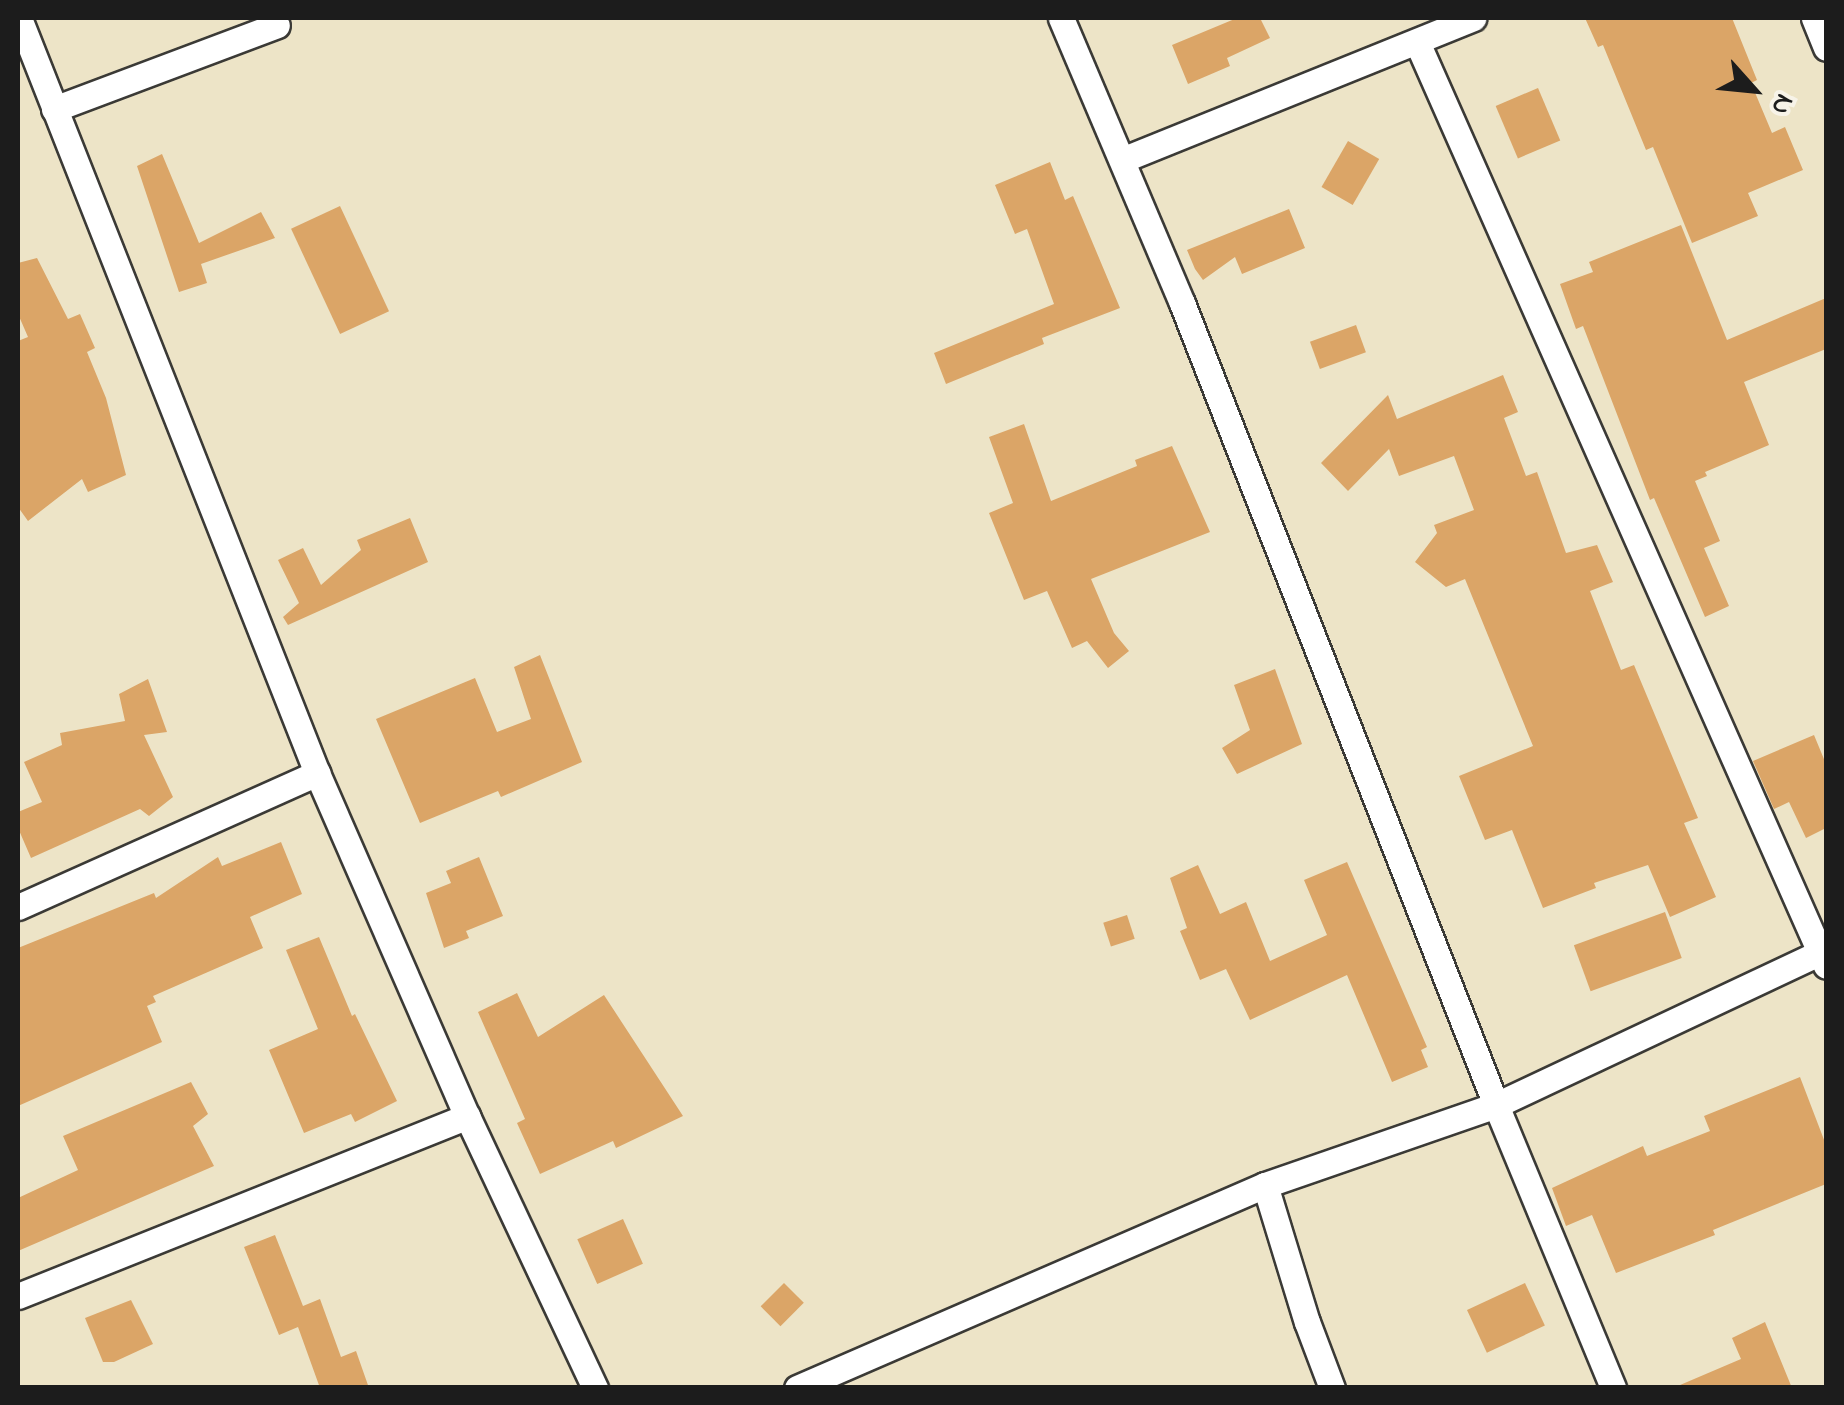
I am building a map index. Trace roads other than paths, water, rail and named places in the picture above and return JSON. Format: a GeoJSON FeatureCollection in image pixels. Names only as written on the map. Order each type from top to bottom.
{"type":"FeatureCollection","features":[{"type":"Feature","properties":{"kind":"street"},"geometry":{"type":"LineString","coordinates":[[19,18],[24,51],[54,109],[317,773],[467,1116],[595,1388]]}},
{"type":"Feature","properties":{"kind":"street"},"geometry":{"type":"LineString","coordinates":[[1062,18],[1182,303],[1496,1105],[1613,1388]]}},
{"type":"Feature","properties":{"kind":"street"},"geometry":{"type":"LineString","coordinates":[[1122,160],[1473,18]]}},
{"type":"Feature","properties":{"kind":"street"},"geometry":{"type":"LineString","coordinates":[[1814,18],[1826,48]]}},
{"type":"Feature","properties":{"kind":"street"},"geometry":{"type":"LineString","coordinates":[[54,109],[276,25]]}},
{"type":"Feature","properties":{"kind":"street"},"geometry":{"type":"LineString","coordinates":[[797,1388],[1265,1185],[1496,1105],[1825,956],[1417,42]]}},
{"type":"Feature","properties":{"kind":"street"},"geometry":{"type":"LineString","coordinates":[[18,908],[317,773]]}},
{"type":"Feature","properties":{"kind":"street"},"geometry":{"type":"LineString","coordinates":[[18,1296],[467,1116]]}},
{"type":"Feature","properties":{"kind":"street"},"geometry":{"type":"LineString","coordinates":[[1265,1185],[1332,1388]]}}]}
